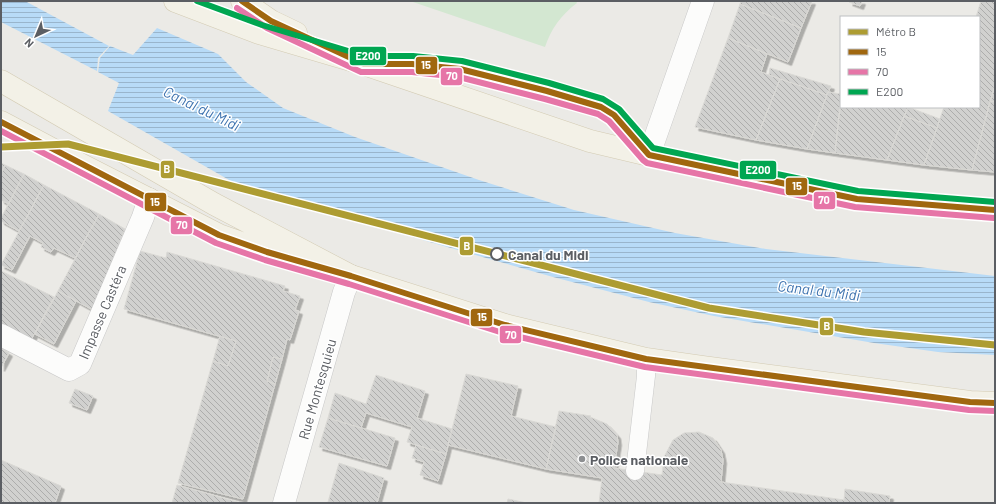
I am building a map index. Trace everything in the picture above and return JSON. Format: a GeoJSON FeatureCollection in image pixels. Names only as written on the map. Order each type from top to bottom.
{"type":"FeatureCollection","features":[{"type":"Feature","properties":{"kind":"main road"},"geometry":{"type":"LineString","coordinates":[[175,1],[259,33],[364,64],[590,142],[857,199],[995,210]]}},
{"type":"Feature","properties":{"kind":"main road"},"geometry":{"type":"LineString","coordinates":[[242,1],[271,21],[364,64]]}},
{"type":"Feature","properties":{"kind":"main road"},"geometry":{"type":"LineString","coordinates":[[1,81],[214,204],[351,276]]}},
{"type":"Feature","properties":{"kind":"main road"},"geometry":{"type":"LineString","coordinates":[[1,122],[219,235],[267,252],[351,276],[505,325],[646,359],[962,401],[995,403]]}},
{"type":"Feature","properties":{"kind":"street"},"geometry":{"type":"LineString","coordinates":[[648,155],[703,1]]}},
{"type":"Feature","properties":{"kind":"street","name":"Impasse Castéra"},"geometry":{"type":"LineString","coordinates":[[1,335],[69,370],[80,364],[149,199]]}},
{"type":"Feature","properties":{"kind":"street","name":"Rue Montesquieu"},"geometry":{"type":"LineString","coordinates":[[284,503],[344,292],[351,276]]}},
{"type":"Feature","properties":{"kind":"lane"},"geometry":{"type":"LineString","coordinates":[[364,64],[412,64],[460,69],[547,91],[601,107],[614,115],[648,155]]}},
{"type":"Feature","properties":{"kind":"lane"},"geometry":{"type":"LineString","coordinates":[[635,471],[646,376],[646,359]]}},
{"type":"Feature","properties":{"kind":"green space"},"geometry":{"type":"Polygon","coordinates":[[[410,1],[576,1],[577,3],[566,12],[557,23],[550,34],[545,47],[410,1]]]}},
{"type":"Feature","properties":{"kind":"water"},"geometry":{"type":"Polygon","coordinates":[[[1,1],[25,1],[109,46],[98,58],[97,71],[1,22],[1,1]]]}},
{"type":"Feature","properties":{"kind":"water"},"geometry":{"type":"Polygon","coordinates":[[[157,28],[218,54],[246,82],[283,108],[355,137],[479,180],[574,210],[675,233],[766,249],[995,276],[995,355],[938,352],[874,343],[714,316],[649,302],[553,277],[296,204],[272,201],[252,193],[108,111],[119,83],[98,72],[100,58],[110,46],[133,55],[157,28]]]}},
{"type":"Feature","properties":{"kind":"building"},"geometry":{"type":"Polygon","coordinates":[[[741,1],[812,1],[801,28],[740,4],[741,1]]]}},
{"type":"Feature","properties":{"kind":"building"},"geometry":{"type":"Polygon","coordinates":[[[862,1],[860,6],[849,2],[862,1]]]}},
{"type":"Feature","properties":{"kind":"building"},"geometry":{"type":"Polygon","coordinates":[[[981,1],[995,1],[995,84],[972,170],[924,165],[944,108],[980,108],[980,16],[976,16],[981,1]]]}},
{"type":"Feature","properties":{"kind":"building"},"geometry":{"type":"Polygon","coordinates":[[[740,4],[801,28],[788,62],[728,38],[740,4]]]}},
{"type":"Feature","properties":{"kind":"building"},"geometry":{"type":"Polygon","coordinates":[[[728,38],[767,54],[761,72],[780,79],[756,140],[695,127],[728,38]]]}},
{"type":"Feature","properties":{"kind":"building"},"geometry":{"type":"Polygon","coordinates":[[[770,68],[831,86],[827,95],[769,75],[770,68]]]}},
{"type":"Feature","properties":{"kind":"building"},"geometry":{"type":"Polygon","coordinates":[[[780,79],[827,95],[807,149],[756,140],[780,79]]]}},
{"type":"Feature","properties":{"kind":"building"},"geometry":{"type":"Polygon","coordinates":[[[994,89],[995,90],[995,102],[990,101],[994,89]]]}},
{"type":"Feature","properties":{"kind":"building"},"geometry":{"type":"Polygon","coordinates":[[[828,92],[840,94],[835,153],[807,149],[828,92]]]}},
{"type":"Feature","properties":{"kind":"building"},"geometry":{"type":"Polygon","coordinates":[[[990,101],[995,102],[995,172],[972,170],[990,101]]]}},
{"type":"Feature","properties":{"kind":"building"},"geometry":{"type":"Polygon","coordinates":[[[840,108],[908,108],[887,160],[835,153],[840,108]]]}},
{"type":"Feature","properties":{"kind":"building"},"geometry":{"type":"Polygon","coordinates":[[[908,108],[911,108],[940,119],[937,128],[904,116],[908,108]]]}},
{"type":"Feature","properties":{"kind":"building"},"geometry":{"type":"Polygon","coordinates":[[[904,116],[937,128],[924,165],[887,160],[904,116]]]}},
{"type":"Feature","properties":{"kind":"building"},"geometry":{"type":"Polygon","coordinates":[[[1,163],[5,165],[1,173],[1,163]]]}},
{"type":"Feature","properties":{"kind":"building"},"geometry":{"type":"Polygon","coordinates":[[[5,165],[24,174],[9,204],[1,200],[1,173],[5,165]]]}},
{"type":"Feature","properties":{"kind":"building"},"geometry":{"type":"Polygon","coordinates":[[[24,174],[44,185],[19,231],[1,221],[1,218],[24,174]]]}},
{"type":"Feature","properties":{"kind":"building"},"geometry":{"type":"Polygon","coordinates":[[[44,185],[99,214],[75,258],[54,248],[51,252],[41,247],[43,243],[30,236],[12,270],[1,265],[44,185]]]}},
{"type":"Feature","properties":{"kind":"building"},"geometry":{"type":"Polygon","coordinates":[[[99,214],[125,229],[93,310],[58,291],[99,214]]]}},
{"type":"Feature","properties":{"kind":"building"},"geometry":{"type":"Polygon","coordinates":[[[140,251],[166,258],[167,252],[285,286],[283,291],[300,296],[295,310],[299,311],[290,340],[287,339],[282,359],[273,357],[267,381],[275,384],[243,499],[178,483],[213,361],[228,366],[236,341],[124,309],[140,251]]]}},
{"type":"Feature","properties":{"kind":"building"},"geometry":{"type":"Polygon","coordinates":[[[1,271],[54,297],[31,340],[1,325],[1,271]]]}},
{"type":"Feature","properties":{"kind":"building"},"geometry":{"type":"Polygon","coordinates":[[[58,291],[76,301],[54,344],[35,334],[58,291]]]}},
{"type":"Feature","properties":{"kind":"building"},"geometry":{"type":"Polygon","coordinates":[[[220,336],[236,341],[228,366],[213,361],[220,336]]]}},
{"type":"Feature","properties":{"kind":"building"},"geometry":{"type":"Polygon","coordinates":[[[1,348],[9,353],[1,368],[1,348]]]}},
{"type":"Feature","properties":{"kind":"building"},"geometry":{"type":"Polygon","coordinates":[[[273,357],[282,359],[275,384],[267,381],[273,357]]]}},
{"type":"Feature","properties":{"kind":"building"},"geometry":{"type":"Polygon","coordinates":[[[466,374],[518,386],[511,416],[556,427],[546,469],[448,445],[466,374]]]}},
{"type":"Feature","properties":{"kind":"building"},"geometry":{"type":"Polygon","coordinates":[[[376,375],[425,391],[417,418],[452,429],[446,454],[407,442],[412,427],[366,413],[361,428],[328,418],[335,393],[366,404],[376,375]]]}},
{"type":"Feature","properties":{"kind":"building"},"geometry":{"type":"Polygon","coordinates":[[[75,389],[93,396],[87,410],[69,403],[75,389]]]}},
{"type":"Feature","properties":{"kind":"building","name":"Police nationale"},"geometry":{"type":"Polygon","coordinates":[[[559,411],[591,416],[590,417],[607,424],[617,435],[618,442],[614,468],[662,475],[664,457],[673,440],[684,433],[699,432],[713,438],[721,450],[723,460],[721,482],[844,500],[845,489],[890,496],[889,503],[599,503],[602,478],[546,469],[559,411]]]}},
{"type":"Feature","properties":{"kind":"building"},"geometry":{"type":"Polygon","coordinates":[[[328,418],[395,438],[387,466],[319,447],[328,418]]]}},
{"type":"Feature","properties":{"kind":"building"},"geometry":{"type":"Polygon","coordinates":[[[416,445],[446,454],[438,481],[420,475],[424,462],[412,458],[416,445]]]}},
{"type":"Feature","properties":{"kind":"building"},"geometry":{"type":"Polygon","coordinates":[[[1,460],[61,486],[55,503],[1,503],[1,460]]]}},
{"type":"Feature","properties":{"kind":"building"},"geometry":{"type":"Polygon","coordinates":[[[339,463],[384,478],[377,503],[328,502],[339,463]]]}},
{"type":"Feature","properties":{"kind":"building"},"geometry":{"type":"Polygon","coordinates":[[[177,485],[241,503],[172,503],[177,485]]]}},
{"type":"Feature","properties":{"kind":"building"},"geometry":{"type":"Polygon","coordinates":[[[508,499],[527,503],[507,503],[508,499]]]}},
{"type":"Feature","properties":{"kind":"metro line","name":"B"},"geometry":{"type":"LineString","coordinates":[[1,147],[68,144],[709,308],[864,332],[995,345]]}},
{"type":"Feature","properties":{"kind":"transit line","name":"E200"},"geometry":{"type":"LineString","coordinates":[[197,1],[262,25],[365,56],[413,56],[462,61],[549,83],[603,99],[619,109],[653,148],[858,191],[995,202]]}},
{"type":"Feature","properties":{"kind":"transit line","name":"15"},"geometry":{"type":"LineString","coordinates":[[242,1],[271,21],[364,64],[412,64],[460,69],[547,91],[601,107],[614,115],[649,155],[857,199],[995,210]]}},
{"type":"Feature","properties":{"kind":"transit line","name":"70"},"geometry":{"type":"LineString","coordinates":[[237,8],[267,28],[361,72],[412,72],[459,77],[598,114],[609,121],[647,163],[855,207],[994,218]]}},
{"type":"Feature","properties":{"kind":"transit line","name":"15"},"geometry":{"type":"LineString","coordinates":[[1,122],[219,235],[267,252],[351,276],[505,325],[646,359],[970,402],[995,403]]}},
{"type":"Feature","properties":{"kind":"transit line","name":"70"},"geometry":{"type":"LineString","coordinates":[[1,131],[216,243],[265,260],[349,284],[503,333],[645,367],[969,410],[995,411]]}},
{"type":"Feature","properties":{"kind":"place","name":"Canal du Midi"},"geometry":{"type":"Point","coordinates":[497,254]}},
{"type":"Feature","properties":{"kind":"place","name":"Police nationale"},"geometry":{"type":"Point","coordinates":[582,459]}}]}
